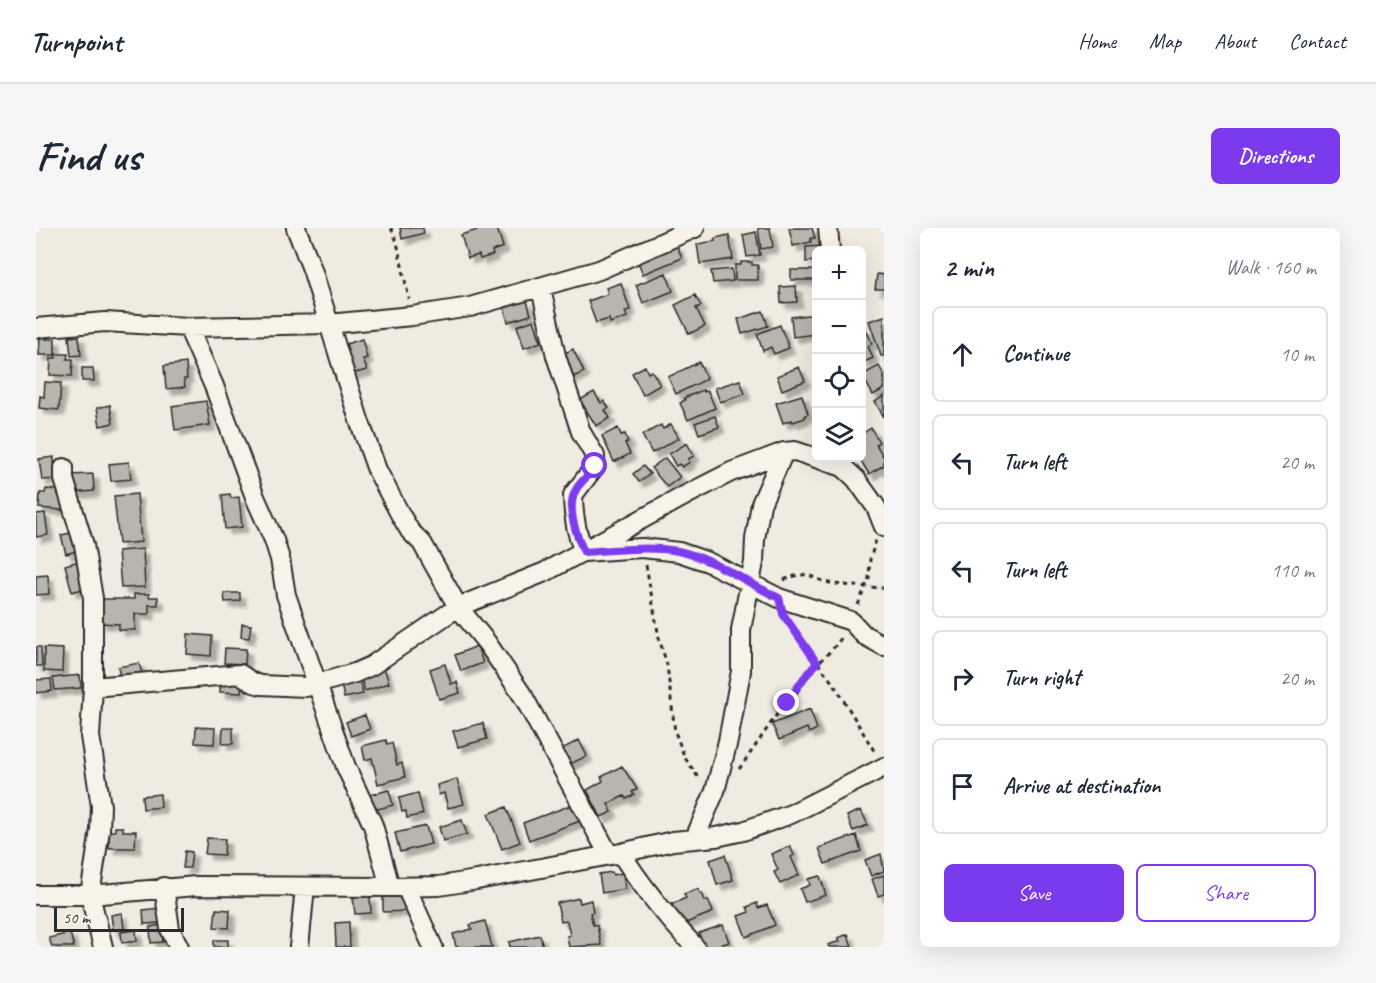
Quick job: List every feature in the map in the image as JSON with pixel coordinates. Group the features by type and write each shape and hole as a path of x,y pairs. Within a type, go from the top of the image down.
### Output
{"street":[{"path":"296,228 312,269 377,470 400,514 410,531 422,543 458,607 493,650 523,696 615,854 694,947"},
{"path":"36,328 105,322 188,327 328,324 412,316 470,307 600,270 658,236 695,228"},
{"path":"828,228 830,246"},
{"path":"541,288 560,367 581,432 595,456 595,466 573,495 573,520 584,552"},
{"path":"188,327 214,386 255,497 274,540 286,595 319,684 346,767 398,887 433,947"},
{"path":"93,687 240,674 254,684 261,685 306,687 319,684 371,666 458,607 504,590 584,552 713,482 783,452 795,451 812,455"},
{"path":"695,838 715,791 734,715 741,671 741,630 761,504 783,452"},
{"path":"842,462 876,507 883,526"},
{"path":"64,468 64,479 84,545 93,598 93,687 90,736 101,806 100,831 90,895 103,947"},
{"path":"584,552 642,548 679,552 708,562 749,584 779,590 851,621 864,635 884,646"},
{"path":"36,895 90,895 196,885 438,886 615,854 673,841 716,837 742,831 791,814 884,768"},
{"path":"164,887 170,929 179,947"},
{"path":"299,947 305,887"}],"path":[{"path":"392,228 412,316"},
{"path":"738,772 767,726 817,663 836,646 851,621 869,578 870,559 883,526"},
{"path":"642,548 659,638 667,665 675,732 685,758 700,782 715,791"},
{"path":"884,588 832,584 812,575 800,573 779,590 783,614 840,695 884,768"}],"building":[{"path":"400,228 423,228 424,233 402,239"},
{"path":"484,228 497,228 503,247 492,251 493,255 480,259 479,255 468,258 461,235"},
{"path":"758,228 770,228 773,247 761,249"},
{"path":"789,228 812,228 815,238 811,238 811,242 793,246"},
{"path":"756,232 760,255 747,257 743,235"},
{"path":"729,235 733,259 700,264 697,244 715,241 715,238"},
{"path":"677,246 682,258 643,274 638,262"},
{"path":"806,247 812,247 812,261 806,262"},
{"path":"741,262 752,262 752,265 758,265 758,280 735,280 735,265 741,265"},
{"path":"732,269 733,281 713,283 711,271"},
{"path":"791,270 812,270 812,280 791,280"},
{"path":"666,273 673,291 643,303 636,285"},
{"path":"877,274 884,275 884,289 875,289"},
{"path":"621,283 630,310 625,311 627,317 610,323 609,319 596,323 588,301 608,294 606,288"},
{"path":"796,286 797,302 781,303 780,287"},
{"path":"695,295 701,306 696,308 705,326 689,334 675,305"},
{"path":"527,301 531,315 508,322 504,308"},
{"path":"763,311 768,326 742,334 738,319"},
{"path":"812,314 812,335 793,337 791,317"},
{"path":"884,316 884,356 881,356 869,321"},
{"path":"534,320 541,342 524,348 517,326"},
{"path":"780,325 789,348 774,354 771,347 763,351 757,334"},
{"path":"866,329 872,344 868,346 873,358 866,361"},
{"path":"40,336 55,339 55,355 39,355"},
{"path":"79,336 81,355 71,356 69,337"},
{"path":"362,339 367,358 363,359 367,370 351,374 343,345"},
{"path":"573,349 584,372 571,378 559,356"},
{"path":"56,354 68,354 67,359 73,359 72,376 50,375 51,358 56,358"},
{"path":"699,362 707,379 676,394 668,377"},
{"path":"186,363 185,387 166,389 164,366"},
{"path":"645,366 648,373 652,371 660,385 643,395 632,373"},
{"path":"879,366 884,375 884,389 873,395 866,382 866,373"},
{"path":"799,367 805,381 782,390 777,376"},
{"path":"82,368 93,368 94,381 82,381"},
{"path":"740,380 745,394 720,402 715,388"},
{"path":"45,382 61,383 59,410 39,408 40,396 44,397"},
{"path":"703,390 708,391 715,408 688,420 680,403 685,400 684,398"},
{"path":"594,392 601,403 604,401 609,408 605,410 610,418 596,426 580,400"},
{"path":"802,395 808,414 805,418 783,423 776,403"},
{"path":"884,396 884,417 875,402"},
{"path":"206,401 210,425 175,430 172,406"},
{"path":"110,405 113,423 100,426 97,408"},
{"path":"715,416 719,427 699,434 695,423"},
{"path":"671,424 679,438 652,453 642,435 661,425 663,429"},
{"path":"618,428 621,435 625,434 628,442 625,443 630,454 614,462 602,436"},
{"path":"871,428 884,458 884,465 869,474 862,462 866,462 866,431"},
{"path":"687,443 694,456 688,459 690,462 682,467 680,464 676,466 669,454"},
{"path":"54,457 59,476 57,479 42,480 39,459"},
{"path":"665,458 680,477 667,487 651,468"},
{"path":"129,462 131,479 111,481 109,464"},
{"path":"643,466 650,474 639,482 633,474"},
{"path":"93,474 94,491 71,493 70,475"},
{"path":"46,489 58,490 58,494 63,494 62,510 39,508 40,493 45,493"},
{"path":"137,494 141,542 119,544 114,496"},
{"path":"230,494 231,498 239,497 242,527 225,529 222,495"},
{"path":"45,513 48,535 36,537 36,514"},
{"path":"76,532 80,550 66,554 61,535"},
{"path":"143,549 145,587 121,588 118,551"},
{"path":"79,561 85,588 72,592 65,565"},
{"path":"48,575 49,594 36,595 36,576"},
{"path":"224,593 240,593 240,601 225,602"},
{"path":"134,594 149,594 149,597 158,597 158,605 149,605 149,614 135,614 135,630 119,630 119,624 100,623 101,599 134,599"},
{"path":"242,624 251,625 249,638 241,637"},
{"path":"188,634 212,636 211,656 187,654"},
{"path":"477,646 483,663 461,671 455,655"},
{"path":"36,647 41,647 42,666 36,666"},
{"path":"44,648 63,649 62,672 44,671"},
{"path":"225,648 246,649 245,664 224,663"},
{"path":"139,663 142,673 120,677 118,667"},
{"path":"445,664 451,684 457,682 460,693 439,699 430,669"},
{"path":"384,667 389,683 365,691 360,676"},
{"path":"80,675 81,688 55,690 53,678"},
{"path":"221,678 242,679 241,693 220,692"},
{"path":"51,679 52,691 36,693 36,680"},
{"path":"359,679 363,694 344,698 341,684"},
{"path":"810,709 817,729 809,733 807,728 779,740 772,724"},
{"path":"365,715 370,729 351,736 346,722"},
{"path":"483,723 487,739 458,747 453,731"},
{"path":"196,727 215,728 214,744 195,743"},
{"path":"223,728 233,728 233,744 222,744"},
{"path":"386,740 387,744 392,743 397,765 402,763 405,777 378,784 372,758 365,760 362,746"},
{"path":"579,740 587,756 568,765 560,750"},
{"path":"622,766 637,789 632,792 634,795 626,799 624,796 608,804 612,812 601,817 587,790 603,781 601,777"},
{"path":"457,779 464,804 448,808 444,793 439,795 437,785"},
{"path":"389,790 393,805 374,810 370,795"},
{"path":"418,793 423,814 407,818 406,811 402,812 399,798"},
{"path":"160,794 161,807 143,809 142,796"},
{"path":"574,804 580,821 529,840 523,823"},
{"path":"506,807 520,842 502,849 488,814"},
{"path":"861,810 868,825 853,831 847,816"},
{"path":"462,820 467,834 443,841 439,827"},
{"path":"426,826 431,844 400,852 395,833"},
{"path":"115,827 123,827 123,831 136,831 135,848 109,848 109,831 115,831"},
{"path":"856,835 861,851 825,864 819,848"},
{"path":"207,838 225,839 224,855 205,854"},
{"path":"790,846 794,855 791,857 799,875 780,884 774,872 778,870 771,854"},
{"path":"185,851 192,852 190,868 183,868"},
{"path":"881,854 884,871 871,876 865,860"},
{"path":"725,855 733,880 717,885 710,860"},
{"path":"612,872 613,875 623,873 625,889 602,893 599,874"},
{"path":"884,875 884,894 878,896 872,879"},
{"path":"820,876 826,895 805,902 800,889 810,885 808,879"},
{"path":"698,889 705,901 708,900 713,912 681,925 672,904 686,898 684,894"},
{"path":"370,896 371,913 355,914 353,898"},
{"path":"406,896 407,911 383,912 383,897"},
{"path":"579,898 580,903 591,900 593,912 590,913 593,925 597,925 601,945 569,947 567,936 570,935 567,921 561,922 557,903"},
{"path":"757,903 758,908 767,905 775,925 746,937 738,916 749,912 747,907"},
{"path":"160,908 161,923 144,924 143,910"},
{"path":"216,909 230,910 229,928 214,927"},
{"path":"122,913 124,929 113,930 111,915"},
{"path":"485,921 492,947 456,947 453,934 472,929 470,925"},
{"path":"349,922 350,947 336,947 335,923"},
{"path":"161,925 163,942 151,943 150,927"},
{"path":"723,925 729,942 714,947 703,947 699,933"},
{"path":"136,930 137,941 122,943 121,932"},
{"path":"70,933 74,947 52,947 49,938"},
{"path":"848,934 852,947 829,947 828,945 840,941 838,938"},
{"path":"540,935 543,947 510,947 509,942"},
{"path":"214,940 228,940 228,947 214,947"}],"route":[{"path":"595,466 573,495 573,520 584,552 642,548 679,552 708,562 779,598 783,614 817,663 787,703"}]}
